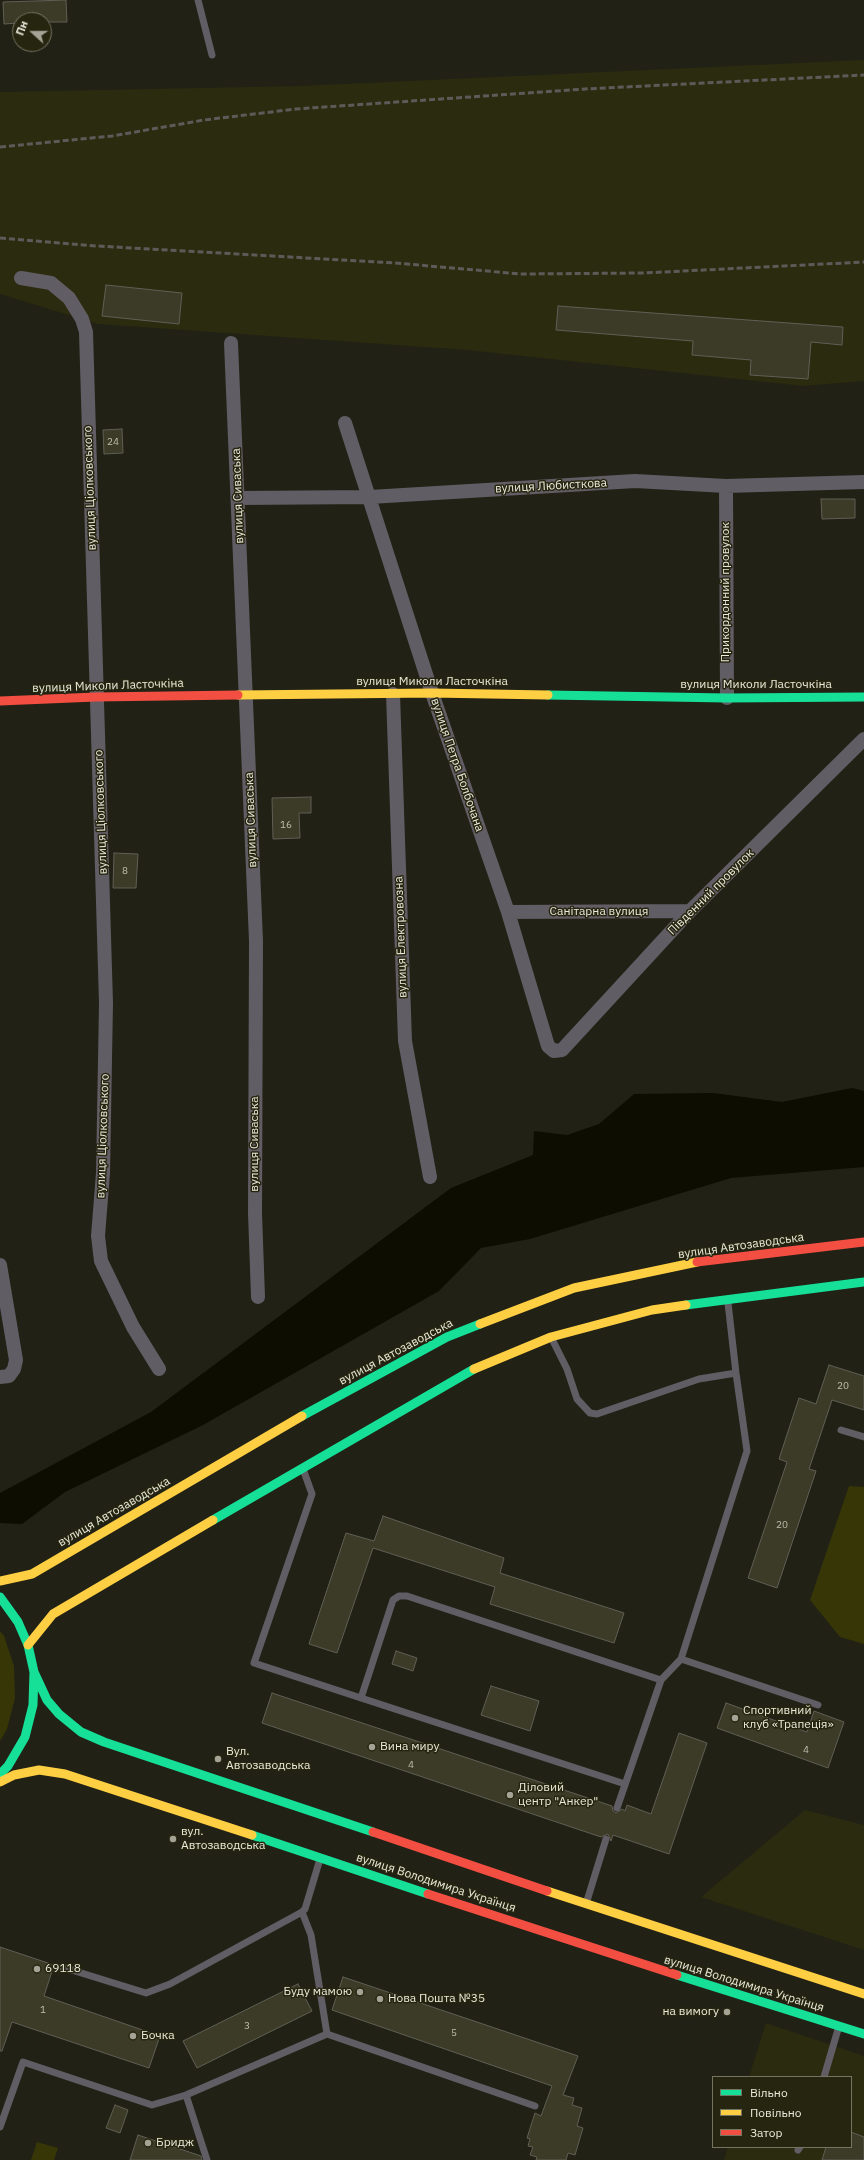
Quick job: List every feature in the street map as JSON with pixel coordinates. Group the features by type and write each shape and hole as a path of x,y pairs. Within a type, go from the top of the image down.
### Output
{"street":[{"name":"вулиця Ціолковського","path":"21,278 52,283 69,298 82,319 86,332 106,1003 103,1173 98,1236 101,1261 133,1327 159,1369"},
{"name":"вулиця Сиваська","path":"231,343 256,941 254,1212 258,1297"},
{"name":"вулиця Петра Болбочана","path":"345,423 432,692 508,912 548,1046 554,1051 562,1050"},
{"name":"вулиця Любисткова","path":"238,498 370,497 635,481 726,486 864,482"},
{"name":"Прикордонний провулок","path":"726,486 727,698"},
{"name":"вулиця Миколи Ласточкіна","path":"0,701 96,697 246,694 392,694 432,692 727,698 864,697"},
{"name":"вулиця Електровозна","path":"392,694 405,1041 430,1177"},
{"name":"Південний провулок","path":"562,1050 690,912 864,739"},
{"name":"Санітарна вулиця","path":"508,912 690,912"},
{"name":"вулиця Автозаводська","path":"0,1581 32,1574 312,1411 447,1337 574,1288 702,1261 864,1242"},
{"path":"0,1265 16,1360 14,1369 9,1376 0,1378"},
{"path":"28,1645 53,1614 302,1466 466,1372 551,1337 652,1310 864,1282"},
{"path":"0,1597 18,1622 28,1645 34,1672 47,1700 59,1714 81,1732 104,1742 586,1904 864,1994"},
{"path":"0,1774 8,1766 25,1737 33,1705 34,1672"},
{"name":"вулиця Володимира Українця","path":"0,1782 14,1775 39,1770 65,1774 685,1978 864,2034"}],"lane":[{"path":"198,0 212,55"},
{"path":"617,1808 661,1680 681,1659 747,1451 728,1301"},
{"path":"551,1337 567,1368 577,1399 590,1413 597,1414 698,1379 736,1373"},
{"path":"841,1430 864,1438"},
{"path":"302,1466 312,1494 254,1663 625,1784"},
{"path":"361,1698 393,1600 399,1596 408,1596 661,1680"},
{"path":"681,1659 818,1705"},
{"path":"586,1904 606,1839"},
{"path":"62,1967 146,1993 170,1984 302,1912 305,1909 320,1857"},
{"path":"302,1912 311,1934 327,2034"},
{"path":"824,2076 839,2026"},
{"path":"0,2127 23,2062 152,2105 186,2095 327,2034 535,2106"},
{"path":"186,2095 207,2160"}],"shaded area":[{"path":"864,60 864,381 803,386 467,350 98,324 0,294 0,92 300,86"},
{"path":"852,1088 864,1091 864,1167 731,1178 530,1239 481,1248 439,1291 203,1425 65,1492 22,1524 0,1523 0,1493 151,1412 451,1188 533,1155 534,1131 567,1135 599,1124 634,1094 713,1093 782,1102"},
{"path":"849,1486 864,1487 864,1644 840,1637 810,1600"},
{"path":"0,1631 4,1636 14,1666 15,1698 7,1729 0,1741"},
{"path":"805,1810 864,1825 864,1950 701,1897"},
{"path":"766,2023 864,2056 864,2160 724,2160 728,2148 852,2148 852,2076 749,2076"},
{"path":"37,2142 58,2148 54,2160 31,2160"}],"building":[{"path":"66,0 67,22 52,22 52,12 12,12 12,24 4,24 3,2"},
{"path":"106,285 182,293 179,324 102,316"},
{"path":"558,306 843,327 842,345 811,342 808,379 750,375 751,360 692,355 693,341 556,330"},
{"path":"122,429 123,453 104,454 103,430"},
{"path":"821,499 855,499 855,518 822,519"},
{"path":"311,797 311,813 299,813 300,838 273,839 272,798"},
{"path":"114,853 138,854 136,888 113,888"},
{"path":"829,1365 864,1376 864,1410 832,1400 809,1469 816,1471 777,1588 748,1578 787,1462 779,1459 799,1398 816,1404"},
{"path":"383,1516 504,1558 500,1573 624,1613 614,1643 490,1604 495,1587 373,1548 337,1653 309,1644 346,1533 374,1541"},
{"path":"396,1651 417,1658 413,1671 392,1664"},
{"path":"491,1686 539,1701 530,1731 481,1715"},
{"path":"272,1693 612,1806 613,1811 616,1813 622,1809 625,1811 627,1805 651,1814 679,1733 707,1743 669,1854 613,1835 611,1841 608,1834 601,1837 262,1723"},
{"path":"726,1703 807,1732 814,1711 844,1722 828,1768 717,1728"},
{"path":"0,1947 54,1965 44,1996 160,2036 149,2068 12,2022 2,2051 0,2051"},
{"path":"343,1977 578,2056 563,2095 574,2098 572,2105 582,2108 577,2126 583,2128 575,2155 568,2153 566,2160 536,2160 537,2157 530,2155 533,2147 528,2146 530,2139 527,2138 535,2113 541,2116 552,2086 332,2010"},
{"path":"298,1984 312,2011 197,2068 183,2041"},
{"path":"115,2105 128,2110 120,2133 106,2128"},
{"path":"852,2132 864,2137 864,2160 822,2160 826,2148 852,2148"},
{"name":"Бридж","path":"138,2135 201,2156 202,2160 130,2160"}],"railway":[{"path":"0,147 112,136 204,120 296,109 585,89 864,75"},
{"path":"0,238 97,246 395,263 521,274 644,273 864,262"}],"traffic: fast":[{"path":"548,695 727,698 864,697"},
{"path":"686,1305 864,1282"},
{"path":"302,1416 447,1337 480,1324"},
{"path":"213,1520 474,1369"},
{"path":"0,1597 18,1622 28,1645 34,1672 33,1705 25,1737 8,1766 0,1774"},
{"path":"34,1672 47,1700 59,1714 81,1732 104,1742 373,1832"},
{"path":"252,1835 428,1894"},
{"path":"677,1975 864,2034"}],"traffic: slow":[{"path":"238,695 432,693 548,695"},
{"path":"480,1324 574,1288 697,1262"},
{"path":"474,1369 551,1337 652,1310 686,1305"},
{"path":"0,1581 32,1574 302,1416"},
{"path":"28,1645 53,1614 213,1520"},
{"path":"0,1782 14,1775 39,1770 65,1774 252,1835"},
{"path":"547,1891 864,1994"}],"traffic: jam":[{"path":"0,701 96,697 238,695"},
{"path":"697,1262 864,1242"},
{"path":"373,1832 547,1891"},
{"path":"428,1894 677,1975"}],"place":[{"name":"Спортивний клуб «Трапеція»","path":"735,1718"},
{"name":"Вина миру","path":"372,1747"},
{"name":"Вул. Автозаводська","path":"218,1759"},
{"name":"Діловий центр \"Анкер\"","path":"510,1795"},
{"name":"вул. Автозаводська","path":"173,1839"},
{"name":"69118","path":"37,1969"},
{"name":"Буду мамою","path":"360,1992"},
{"name":"Нова Пошта №35","path":"380,1999"},
{"name":"на вимогу","path":"727,2012"},
{"name":"Бочка","path":"133,2036"},
{"name":"Бридж","path":"148,2143"}]}
